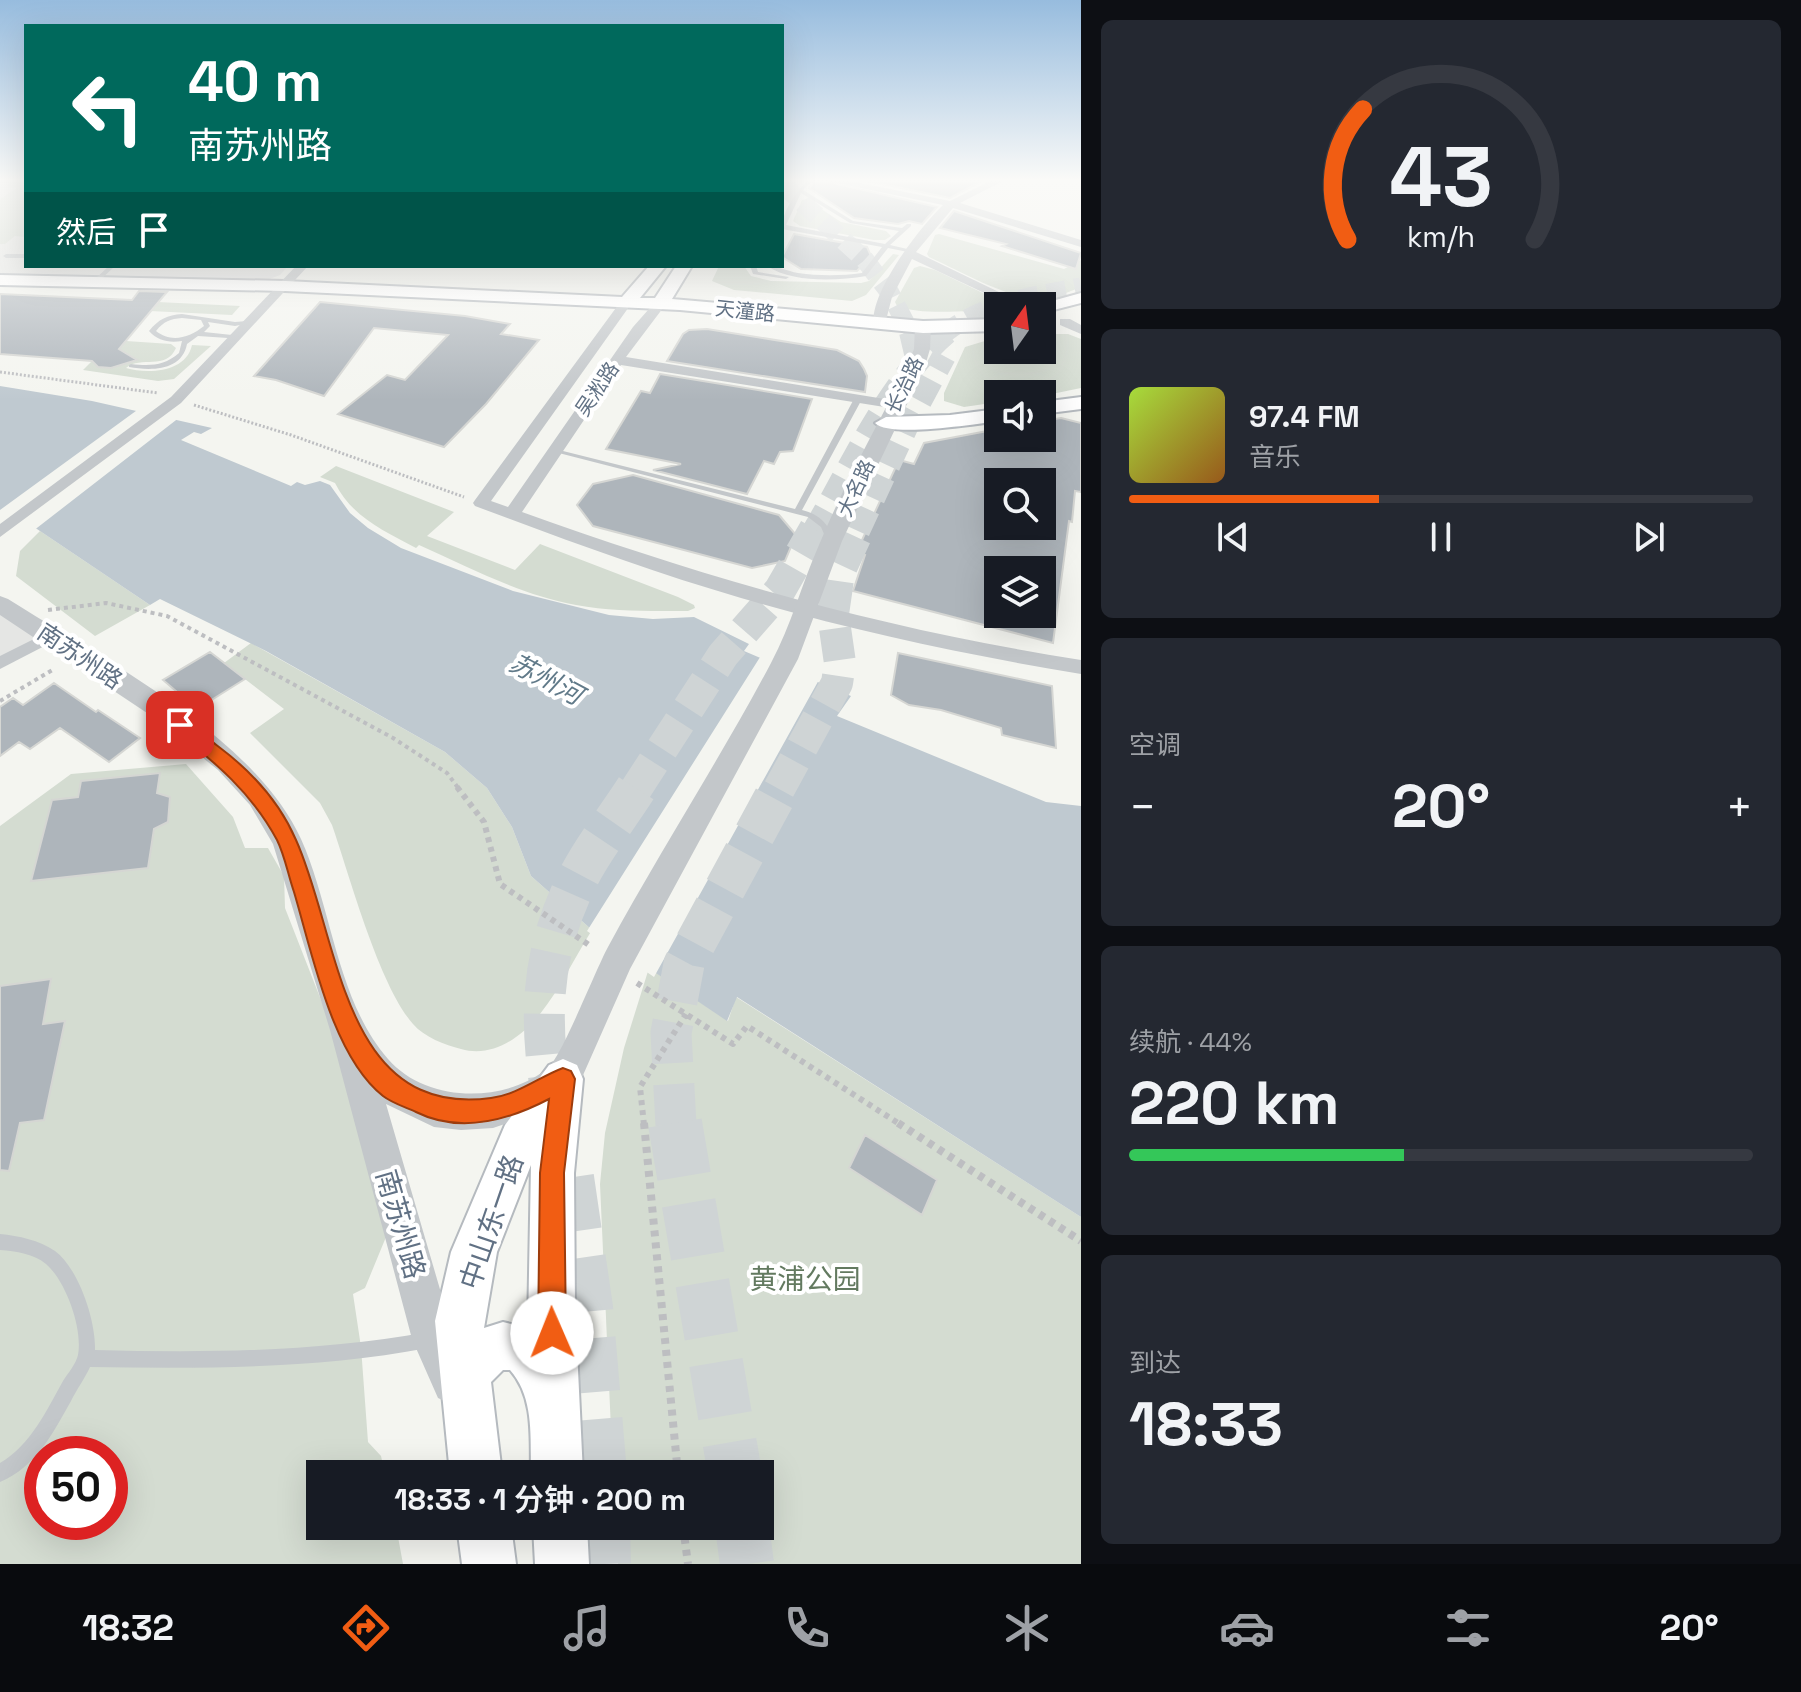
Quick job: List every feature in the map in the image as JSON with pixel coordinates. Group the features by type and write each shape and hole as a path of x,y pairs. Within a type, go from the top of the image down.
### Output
{"main road":[{"name":"吴淞路","path":"628,300 656,268"},
{"name":"吴淞路","path":"664,299 683,268"},
{"name":"天潼路","path":"0,280 285,286 566,300 664,299 922,321"},
{"path":"1056,304 1081,298"},
{"path":"922,321 984,315"},
{"name":"长治路","path":"922,321 984,324"},
{"path":"1056,407 1080,404"},
{"path":"892,414 950,421 984,417"},
{"name":"中山东一路","path":"556,1460 552,1173 563,1079"},
{"name":"中山东一路","path":"474,1460 459,1321 474,1252 520,1140 563,1079"},
{"path":"467,1413 465,1379 476,1361 496,1346 510,1345 526,1351 538,1369 554,1409"},
{"path":"486,1540 489,1564"},
{"path":"561,1540 562,1564"}],"street":[{"path":"879,318 911,254"},
{"path":"916,254 993,292"},
{"path":"2,530 176,400 300,268"},
{"name":"吴淞路","path":"512,514 617,360 664,299"},
{"name":"吴淞路","path":"481,503 628,300"},
{"name":"长治路","path":"892,414 922,349 922,321"},
{"path":"617,360 858,399 892,414"},
{"name":"大名路","path":"615,962 786,659 831,541 892,414"},
{"path":"481,503 743,593 804,610 992,653 1081,667"},
{"name":"南苏州路","path":"0,604 47,623 228,763 260,797 287,841 347,1030 433,1339 467,1413"},
{"path":"0,663 47,623"},
{"name":"中山东一路","path":"563,1079 615,962"},
{"name":"南苏州路","path":"347,1030 375,1071 392,1088 434,1109 461,1112 493,1110 519,1102 563,1079"}],"lane":[{"path":"754,268 755,273 768,277 864,275 880,254"},
{"path":"6,256 24,256"},
{"path":"96,281 110,268"},
{"path":"776,268 826,276"},
{"path":"183,350 176,342 153,334 153,327 181,316 229,325 247,323"},
{"path":"131,366 163,366 179,358 184,343 207,326 204,319"},
{"path":"167,339 220,333 233,340"},
{"path":"798,511 858,399"},
{"path":"555,451 811,515 825,526 831,541"},
{"path":"0,1242 15,1242 41,1252 55,1262 81,1312 87,1337 86,1358 48,1425 23,1457 0,1473"},
{"path":"86,1358 206,1361 384,1349 433,1339"}],"path":[{"path":"0,372 154,392 291,435 481,503"},
{"path":"47,623 106,603 167,616 393,738 447,773 484,822 500,884 733,1044 747,1026 1081,1241"},
{"path":"0,701 54,669"},
{"path":"677,1460 640,1087 686,1013"},
{"path":"685,1540 688,1564"}],"shaded area":[{"path":"0,254 24,254 24,268 286,268 280,275 267,280 0,276"},
{"path":"0,604 52,635 0,663"}],"green space":[{"path":"893,254 899,255 866,295 852,301 734,290 712,281 718,268 745,268 751,276 771,281 869,281"},
{"path":"927,254 1010,254 1064,269 1081,260 1081,287 1056,297 1056,292 1006,292"},
{"path":"920,266 935,270 984,294 984,311 919,311 897,306 895,302 914,268"},
{"path":"158,302 240,306 232,315 150,311"},
{"path":"1056,334 1068,334 1081,339 1081,388 1056,393 1056,380 984,380 984,404 964,407 944,401 944,393 965,347 984,341 984,364 1056,364"},
{"path":"126,341 171,344 176,348 166,359 132,364 126,368 144,371 174,366 188,354 192,345 211,346 174,379 158,381 83,370 92,361 99,367 122,364 130,355 118,351"},
{"path":"336,466 454,512 427,536 515,570 540,544 678,597 695,608 688,611 604,609 576,605 516,588 419,545 416,548 370,522 350,505 335,483 320,477"},
{"path":"40,531 150,605 95,636 16,576 20,551"},
{"path":"251,643 445,752 487,788 512,827 531,876 592,930 547,1004 515,1038 484,1051 455,1047 423,1033 400,1006 377,958 332,825 320,803 250,733 284,709 224,663"},
{"path":"186,764 233,817 245,848 268,848 284,876 285,908 330,1023 386,1237 365,1288 353,1294 361,1347 368,1442 382,1460 306,1460 306,1540 399,1540 403,1564 0,1564 0,826 71,774"},
{"name":"黄浦公园","path":"649,968 728,1021 736,997 1081,1217 1081,1564 618,1564 617,1540 774,1540 774,1460 612,1460 600,1184 605,1133 624,1048"}],"water":[{"name":"苏州河","path":"0,386 92,401 212,428 201,434 194,432 181,440 291,486 297,482 305,485 320,481 330,485 350,513 401,548 513,591 609,615 653,619 694,617 749,644 744,651 851,696 837,716 1046,802 1081,806 1081,1217 737,997 727,1021 592,930 531,876 512,827 487,788 445,752 266,651 160,599 150,605 34,527 0,518"}],"pier":[{"path":"140,408 180,417 33,531 0,522 0,510"},
{"path":"762,654 820,678 654,977 587,931"}],"building":[{"path":"784,254 871,256 857,271 801,269 784,258"},
{"path":"1028,254 1081,254 1076,269"},
{"path":"139,291 167,292 119,349 137,360 111,368 98,367 92,361 0,354 0,294 132,300"},
{"path":"320,302 465,316 510,324 501,334 539,340 486,404 444,447 338,414 387,375 405,380 448,335 374,328 324,396 254,376"},
{"path":"707,329 837,350 859,361 867,376 865,392 667,361 683,334 689,330"},
{"path":"660,374 812,399 793,451 780,452 774,464 764,461 747,494 653,470 681,464 606,449 641,391 650,393"},
{"path":"1056,419 1081,423 1081,492 1075,491 1072,522 1069,521 1056,620 1056,556 984,556 984,625 853,591 865,555 856,553 899,460 914,464 924,443 984,432 984,452 1056,452"},
{"path":"633,475 779,515 796,535 785,561 752,568 593,526 577,505 593,484"},
{"path":"995,628 1055,628 1053,643"},
{"path":"210,652 245,679 197,709 163,680"},
{"path":"898,653 1052,686 1056,748 1002,735 1001,728 941,710 909,705 891,695"},
{"path":"54,683 140,738 109,762 60,728 30,749 19,742 0,756 0,707 13,698 23,705"},
{"path":"160,773 157,793 170,797 168,822 154,829 148,868 31,881 52,800 78,797 81,781"},
{"path":"51,979 43,1024 65,1021 44,1120 20,1123 9,1171 0,1170 0,986"},
{"path":"865,1135 937,1180 922,1215 849,1168"}],"tunnel":[{"path":"858,254 890,293 911,334"},
{"path":"944,334 992,307 1081,287"},
{"path":"911,332 918,362"},
{"path":"918,362 947,332"},
{"path":"858,531 907,425 944,356"},
{"path":"814,531 889,399 918,362"},
{"path":"918,362 919,366"},
{"path":"636,789 723,655 780,590 815,529"},
{"path":"779,789 837,683 840,663 833,614 839,572 859,529"},
{"path":"555,1116 544,1025 548,968 554,939 583,868 637,787"},
{"path":"676,1125 671,1033 684,964 780,787"},
{"path":"675,1123 733,1460"},
{"path":"567,1178 586,1308 599,1460"},
{"path":"603,1540 604,1564"},
{"path":"744,1540 747,1564"}],"route":[{"path":"180,725 228,763 260,797 287,841 307,896 347,1030 375,1071 392,1088 414,1102 434,1109 461,1112 493,1110 519,1102 563,1079 552,1173 552,1333"}]}
